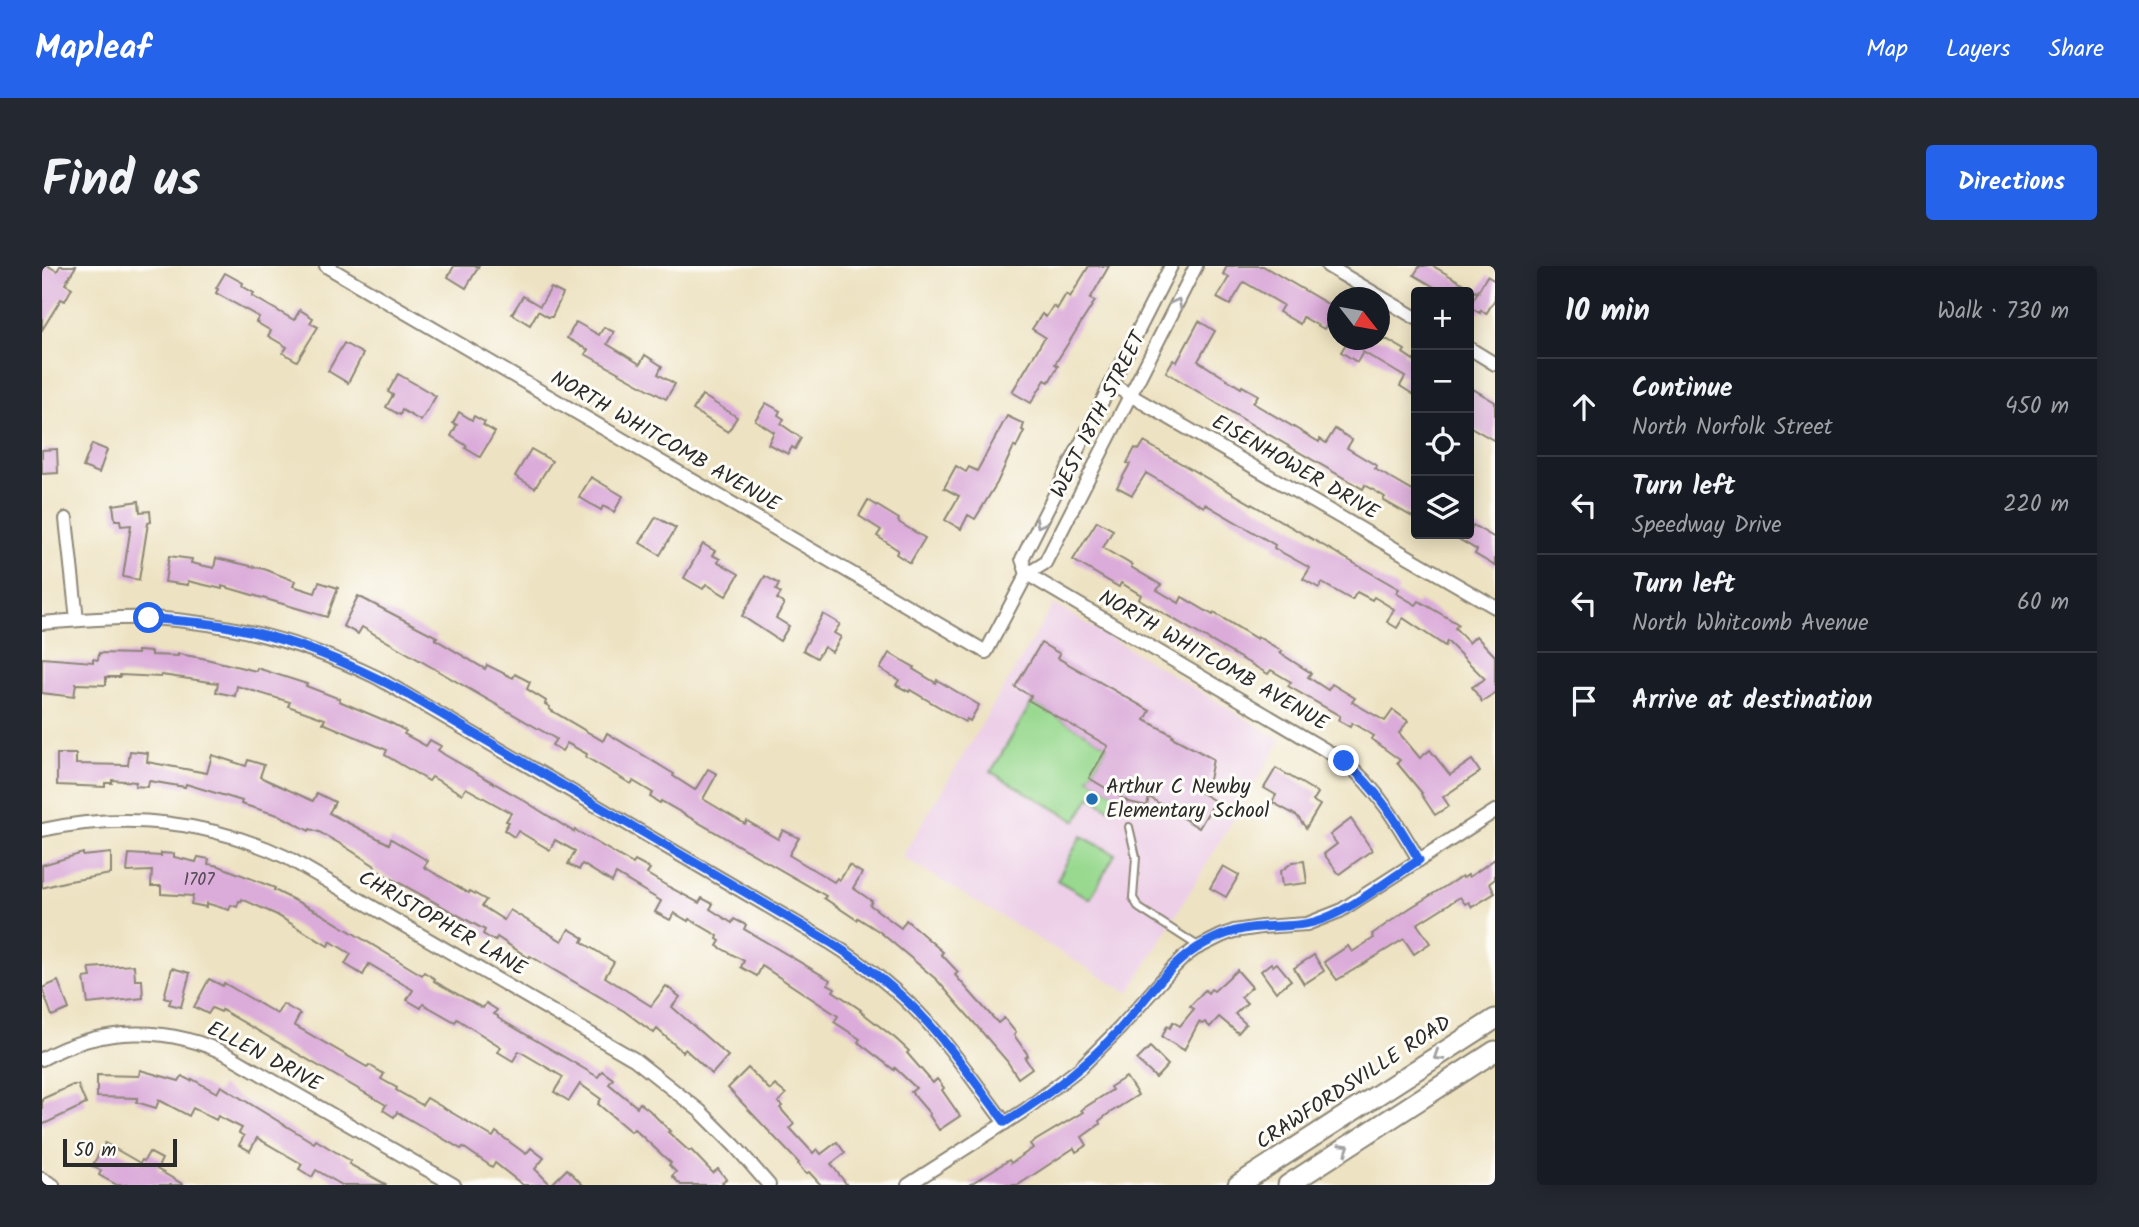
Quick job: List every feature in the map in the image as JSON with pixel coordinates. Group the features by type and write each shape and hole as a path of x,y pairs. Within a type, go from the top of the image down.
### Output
{"main road":[{"name":"CRAWFORDSVILLE ROAD","path":"1238,1185 1495,1019"},
{"path":"1288,1185 1495,1051"}],"street":[{"name":"NORTH WHITCOMB AVENUE","path":"326,266 985,652"},
{"name":"WEST 18TH STREET","path":"1027,574 1022,559 1171,266"},
{"name":"WEST 18TH STREET","path":"985,652 1027,574 1045,564 1196,266"},
{"path":"1328,266 1411,315"},
{"path":"1472,350 1495,364"},
{"name":"EISENHOWER DRIVE","path":"1111,384 1495,607"},
{"path":"66,519 77,620"},
{"name":"NORTH WHITCOMB AVENUE","path":"1027,574 1344,761 1378,795 1419,860"},
{"path":"42,623 121,618 205,623 286,641 325,654 402,691 859,961 886,982 931,1026 1005,1122"},
{"path":"908,1185 1053,1090 1080,1068 1120,1028 1170,971 1199,947 1234,931 1307,923 1325,918 1495,811"},
{"name":"CHRISTOPHER LANE","path":"42,830 106,821 170,823 231,836 288,858 634,1059 701,1111 769,1185"},
{"name":"ELLEN DRIVE","path":"42,1059 74,1044 115,1034 150,1033 192,1041 230,1056 454,1185"},
{"path":"42,1179 53,1185"}],"lane":[{"path":"1129,827 1136,857 1133,898 1139,908 1199,947"}],"shaded area":[{"name":"Arthur C Newby Elementary School","path":"1054,604 1281,740 1129,993 902,857"}],"green space":[{"path":"1032,702 1108,746 1089,778 1118,795 1110,809 1090,797 1076,821 991,772"},
{"path":"1081,836 1115,854 1090,899 1057,880"}],"building":[{"path":"42,266 57,271 60,266 76,266 65,284 72,288 65,301 61,299 42,330"},
{"path":"454,266 479,266 466,288 448,277"},
{"path":"1089,266 1109,266 1090,299 1095,301 1055,364 1058,366 1049,382 1045,380 1031,403 1012,392 1045,337 1032,329 1042,314 1046,317 1053,306 1057,309 1066,294 1070,297"},
{"path":"1227,266 1263,266 1327,304 1327,324 1324,329 1303,317 1300,324 1279,312 1283,305 1244,282 1230,305 1217,298 1229,277 1223,274"},
{"path":"1420,266 1433,266 1469,287 1434,287 1414,275"},
{"path":"225,273 243,283 242,286 254,293 252,296 294,320 300,310 313,318 310,323 318,327 297,361 283,353 287,347 268,336 271,331 256,322 259,317 216,293"},
{"path":"1487,276 1495,281 1495,299 1486,314 1474,310 1474,298"},
{"path":"551,288 563,294 552,317 538,311 530,325 512,314 523,296 540,306"},
{"path":"1199,321 1215,331 1198,361 1241,388 1242,386 1258,395 1253,403 1319,442 1320,439 1326,443 1335,429 1352,440 1347,448 1377,466 1375,469 1411,490 1411,516 1383,500 1385,497 1365,485 1363,489 1166,372 1173,360 1177,362"},
{"path":"576,322 599,335 604,327 614,332 607,344 640,364 645,355 662,366 658,374 675,384 666,399 585,354 588,350 567,338"},
{"path":"1390,341 1405,350 1403,353 1411,358 1411,393 1400,386 1405,377 1363,352 1357,362 1341,352 1390,350"},
{"path":"344,343 363,354 348,383 328,371"},
{"path":"398,374 436,396 421,421 402,410 400,415 386,407 393,395 388,392"},
{"path":"1474,390 1495,402 1495,441 1474,429"},
{"path":"702,395 737,417 728,432 693,410"},
{"path":"766,403 780,411 778,415 784,419 781,424 801,438 795,449 792,447 788,454 768,444 774,432 755,420"},
{"path":"459,412 472,420 474,416 485,422 483,425 495,432 480,457 451,436 457,425 453,423"},
{"path":"1007,416 1024,424 1024,431 975,519 968,515 961,529 945,520 959,496 944,488 956,466 966,472 969,467 977,471"},
{"path":"1144,442 1399,589 1396,593 1416,605 1419,601 1458,624 1455,628 1469,643 1476,636 1495,656 1495,694 1482,702 1472,687 1485,679 1447,641 1445,646 1403,618 1397,628 1387,622 1394,609 1374,597 1372,600 1357,592 1352,600 1322,583 1319,588 1303,579 1310,568 1205,504 1204,507 1146,473 1132,495 1117,487 1130,464 1127,463 1135,448 1139,450"},
{"path":"92,444 107,450 99,473 83,467"},
{"path":"57,449 58,473 42,474 42,450"},
{"path":"531,449 552,461 535,488 515,476"},
{"path":"591,477 623,496 614,512 603,506 601,510 579,497"},
{"path":"868,500 925,538 910,563 896,554 898,550 877,536 881,530 859,516"},
{"path":"139,501 140,512 150,511 151,522 148,523 139,580 123,577 131,525 121,526 120,520 115,520 113,505"},
{"path":"656,517 676,528 660,555 640,543"},
{"path":"1097,521 1113,530 1103,548 1161,585 1157,590 1179,603 1182,597 1257,639 1258,637 1311,673 1308,677 1328,690 1332,684 1355,698 1352,702 1385,721 1393,710 1408,721 1399,733 1420,758 1430,750 1450,775 1472,760 1480,772 1443,797 1449,806 1435,815 1422,793 1397,763 1400,760 1371,739 1374,736 1352,723 1350,727 1338,720 1340,716 1288,686 1291,682 1271,670 1268,674 1139,599 1141,595 1121,583 1119,587 1073,560"},
{"path":"1474,526 1495,538 1495,566 1475,554 1477,550 1458,539 1474,539"},
{"path":"703,544 715,551 712,555 720,559 718,562 739,574 726,596 706,584 703,589 684,578"},
{"path":"169,556 192,559 191,563 214,568 216,558 264,569 295,581 293,586 315,593 319,582 338,588 327,617 222,586 222,589 188,581 188,585 165,582"},
{"path":"765,576 779,584 776,590 781,593 777,599 784,604 776,618 789,626 780,641 742,616"},
{"path":"358,596 437,637 435,639 485,669 487,665 513,678 515,674 530,682 527,689 546,701 549,709 603,741 607,733 695,790 708,769 717,774 703,799 745,824 747,821 778,839 783,830 799,838 789,855 834,882 837,878 840,880 849,865 862,873 853,888 872,901 870,905 901,928 906,920 943,952 941,954 958,972 955,975 977,1000 998,1023 1004,1018 1016,1033 1014,1035 1028,1055 1025,1058 1032,1068 1018,1078 1007,1061 937,980 880,932 824,898 826,896 661,801 660,803 650,797 653,793 633,781 631,784 567,743 562,751 552,745 556,739 362,627 358,634 343,626"},
{"path":"823,614 840,624 834,633 841,637 832,652 824,647 817,658 803,650"},
{"path":"1041,643 1060,654 1058,658 1150,711 1145,720 1213,759 1209,780 1191,787 1215,801 1199,828 1149,797 1147,806 1129,802 1089,778 1108,746 1028,700 1031,696 1015,687"},
{"path":"137,651 151,652 151,655 178,654 202,658 256,671 257,668 307,684 306,686 340,699 339,701 406,731 404,734 426,746 430,740 441,746 438,750 445,755 574,832 575,830 633,864 635,861 650,869 647,874 669,887 699,903 702,898 713,904 710,909 732,923 734,919 746,925 744,929 830,980 828,984 835,988 833,991 896,1039 909,1051 907,1053 933,1083 937,1079 960,1116 939,1130 930,1114 911,1092 916,1088 895,1068 894,1070 858,1042 860,1039 834,1022 838,1016 762,966 757,976 741,967 744,961 717,946 720,941 718,936 674,913 670,920 655,912 661,901 616,874 612,882 582,864 579,870 568,864 575,851 555,840 550,850 518,831 514,837 504,830 511,813 466,788 462,794 432,777 429,781 385,755 387,750 323,723 325,719 288,706 290,702 237,686 235,696 216,692 218,683 161,675 120,675 106,677 106,685 76,684 74,697 42,693 42,658 93,662 93,659 98,660 99,653 137,654"},
{"path":"889,653 936,683 937,680 979,705 970,721 967,719 965,722 910,690 909,692 896,685 899,680 880,669"},
{"path":"130,751 148,753 147,762 207,773 212,755 246,766 248,760 264,765 260,777 313,801 317,793 335,802 329,813 389,844 391,839 428,861 424,867 486,900 482,906 504,920 510,910 562,941 569,929 584,938 582,942 614,962 605,977 651,1006 666,986 680,997 672,1007 728,1056 712,1074 685,1049 683,1052 657,1029 654,1033 624,1011 497,937 495,941 483,934 485,930 374,869 375,866 344,846 281,816 186,784 185,787 149,781 148,787 135,786 136,782 112,780 112,783 105,783 105,787 57,785 57,754 76,754 76,764 128,765"},
{"path":"1276,768 1318,793 1313,801 1320,805 1306,828 1297,816 1272,802 1276,795 1264,788"},
{"path":"1351,819 1372,850 1339,874 1324,854 1337,844 1330,835"},
{"path":"83,853 83,856 111,853 111,874 42,888 42,865"},
{"path":"161,853 174,854 174,857 196,862 198,857 209,859 208,864 275,888 274,890 318,912 422,975 424,972 435,979 434,981 477,1005 483,1008 486,1003 497,1010 494,1014 498,1018 598,1077 602,1071 613,1079 609,1084 637,1107 640,1103 649,1110 670,1131 668,1132 691,1150 713,1173 718,1169 726,1179 722,1182 725,1185 681,1185 672,1176 676,1172 669,1165 671,1163 634,1129 631,1132 598,1104 601,1099 580,1084 569,1101 554,1092 563,1077 519,1051 513,1061 498,1052 501,1047 457,1019 455,1022 423,1004 421,1008 407,1000 413,990 369,964 363,975 345,964 351,954 330,941 328,946 275,914 242,899 237,907 231,905 229,910 206,903 206,907 191,904 193,896 161,894 161,886 151,886 152,871 127,872 129,854 161,856"},
{"path":"1495,859 1495,879 1490,883 1495,893 1472,907 1469,902 1465,904 1460,897 1417,924 1430,943 1414,954 1404,939 1337,980 1324,962 1348,946 1352,952 1374,938 1372,934 1410,908 1462,876 1469,877"},
{"path":"1304,861 1307,883 1282,886 1280,872 1293,862"},
{"path":"1223,866 1239,875 1226,897 1210,888"},
{"path":"1314,955 1324,971 1304,984 1294,968"},
{"path":"1271,963 1273,966 1277,963 1291,980 1276,992 1261,971"},
{"path":"134,965 135,980 142,980 143,998 88,1004 84,978 91,977 89,968"},
{"path":"172,968 190,973 181,1007 169,1004 171,999 164,997"},
{"path":"1237,970 1252,987 1241,997 1247,1003 1235,1014 1246,1024 1238,1033 1219,1017 1210,1027 1205,1022 1199,1022 1184,1050 1162,1037 1167,1026 1170,1028 1173,1022 1180,1026 1194,1009 1190,1006 1205,990 1208,993 1211,989 1214,991"},
{"path":"209,979 223,986 224,983 277,1014 283,1004 300,1014 294,1025 384,1074 381,1079 422,1105 427,1098 493,1137 496,1132 526,1154 531,1148 544,1158 535,1169 551,1185 523,1185 495,1163 492,1167 463,1147 461,1149 397,1112 394,1117 383,1110 386,1105 222,1010 221,1012 212,1008 208,1014 194,1007"},
{"path":"58,981 69,1009 52,1016 42,988"},
{"path":"1150,1047 1168,1065 1156,1078 1137,1060"},
{"path":"748,1068 770,1090 775,1085 786,1094 778,1102 782,1106 780,1108 794,1124 790,1128 813,1153 817,1149 821,1154 837,1142 845,1153 831,1164 847,1185 821,1185 809,1172 806,1174 799,1163 728,1088"},
{"path":"140,1070 179,1081 182,1076 217,1093 221,1086 314,1143 316,1140 351,1161 349,1164 387,1185 342,1185 316,1170 312,1177 299,1169 302,1164 257,1138 250,1151 239,1145 244,1136 239,1133 242,1128 218,1116 216,1120 193,1108 189,1116 159,1100 156,1108 136,1102 138,1098 97,1097 97,1075 139,1076"},
{"path":"1126,1077 1138,1095 1108,1114 1099,1121 1100,1124 1082,1137 1087,1145 1076,1152 1074,1148 1018,1185 969,1185 1033,1148 1030,1144 1083,1112 1081,1110 1112,1090 1110,1087"},
{"path":"78,1085 86,1104 42,1125 42,1099"},
{"path":"105,1143 140,1163 149,1152 162,1159 157,1169 184,1185 117,1185 99,1175 101,1171 92,1166"},
{"path":"567,1169 583,1185 551,1185"}],"place":[{"name":"Arthur C Newby Elementary School","path":"1092,799"}],"route":[{"path":"149,618 205,623 253,632 307,648 365,672 402,691 830,942 886,982 931,1026 1005,1122 1080,1068 1106,1044 1170,971 1195,949 1234,931 1315,922 1340,911 1419,860 1378,795 1344,761"}]}
